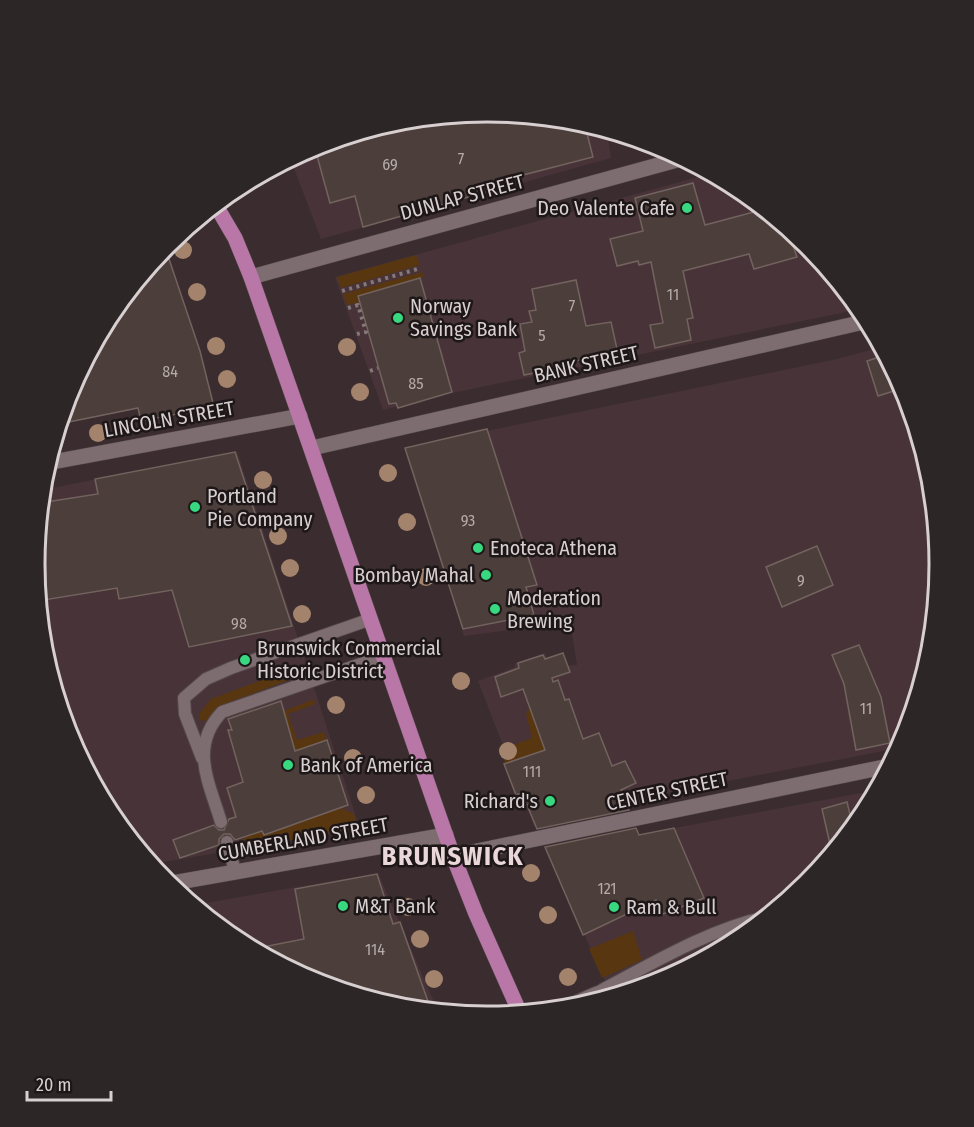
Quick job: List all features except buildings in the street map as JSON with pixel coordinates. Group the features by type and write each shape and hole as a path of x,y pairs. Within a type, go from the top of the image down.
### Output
{"main road":[{"path":"219,212 251,277 453,856 516,1005"}],"street":[{"name":"DUNLAP STREET","path":"251,277 671,162"},
{"name":"BANK STREET","path":"312,448 858,323"},
{"name":"LINCOLN STREET","path":"57,462 300,416"},
{"name":"CENTER STREET","path":"453,856 878,768"},
{"name":"CUMBERLAND STREET","path":"180,882 446,835"}],"lane":[{"path":"221,822 202,759 185,714 184,698 206,679 231,668 371,619"},
{"path":"202,759 207,734 213,722 222,712 384,656"},
{"path":"227,842 235,871"},
{"path":"605,989 684,946 746,922"}],"path":[{"path":"342,291 420,268"},
{"path":"348,308 358,304 366,332 357,334"},
{"path":"370,371 378,368"}],"shaded area":[{"path":"458,122 516,122 545,125 608,139 611,158 321,239 293,166 345,145 401,130"},
{"path":"700,176 733,196 778,231 819,272 850,311 452,393 383,410 335,277"},
{"path":"416,255 420,265 341,288 337,277"},
{"path":"422,272 424,277 358,296 360,302 347,305 343,294"},
{"path":"873,349 906,421 921,477 925,506 929,564 921,650 906,706 887,750 671,792 631,806 534,826 478,681 515,667 515,663 545,653 550,667 577,665 570,622 464,636 404,448 837,359"},
{"path":"237,451 360,829 162,862 136,833 104,784 68,706 53,650 46,592 46,535 51,488"},
{"path":"302,665 305,674 224,704 216,709 206,721 199,720 200,713 211,699"},
{"path":"314,699 315,704 288,714 297,740 324,732 327,740 295,751 282,712"},
{"path":"530,707 547,749 504,764 507,747 532,738 526,714"},
{"path":"866,792 838,833 819,855 800,876 756,914 733,931 682,960 656,972 608,988 547,852"},
{"path":"341,808 354,814 358,827 247,849 243,837 262,831 264,835"},
{"path":"378,873 434,1003 373,990 318,972 241,931 205,903"},
{"path":"633,931 642,960 602,978 589,949"}],"place":[{"name":"Deo Valente Cafe","path":"687,208"},
{"name":"Norway Savings Bank","path":"398,318"},
{"name":"Portland Pie Company","path":"195,507"},
{"name":"Enoteca Athena","path":"478,548"},
{"name":"Bombay Mahal","path":"486,575"},
{"name":"Moderation Brewing","path":"495,609"},
{"name":"Brunswick Commercial Historic District","path":"245,660"},
{"name":"Bank of America","path":"288,765"},
{"name":"Richard's","path":"550,801"},
{"name":"M&T Bank","path":"343,906"},
{"name":"Ram & Bull","path":"614,907"}],"district":[{"name":"BRUNSWICK","path":"453,856"}]}
